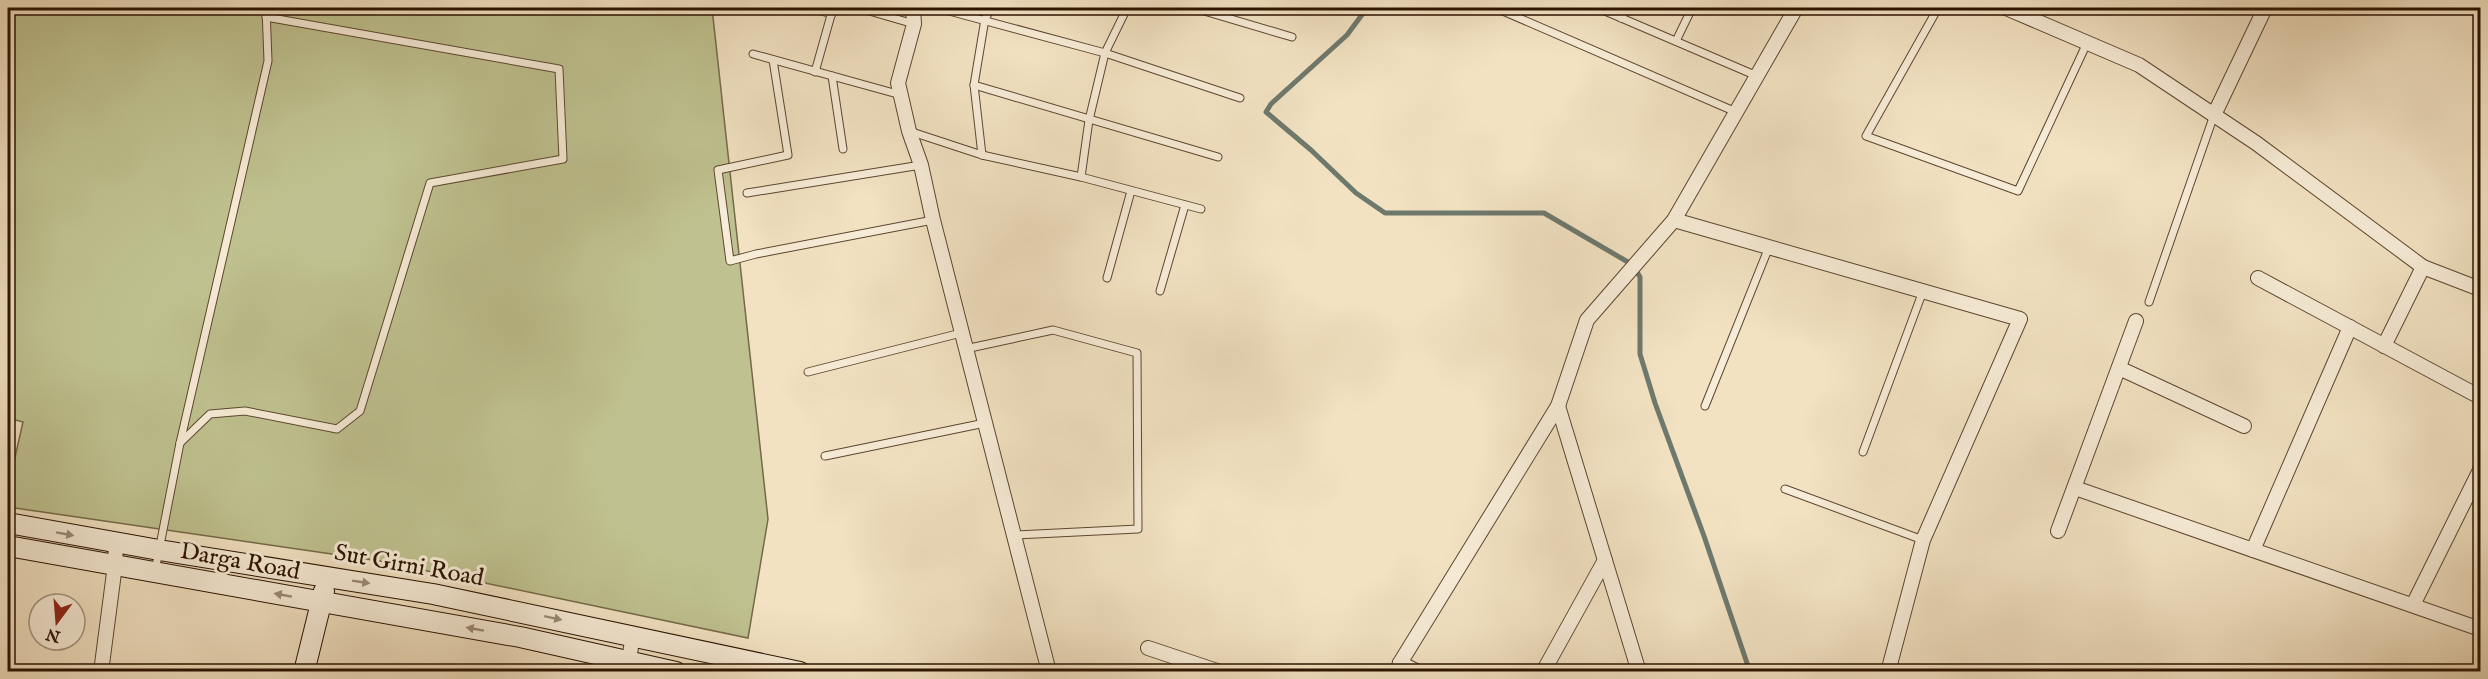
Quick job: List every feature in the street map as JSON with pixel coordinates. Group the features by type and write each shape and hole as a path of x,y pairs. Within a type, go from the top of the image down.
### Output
{"main road":[{"name":"Sut Girni Road","path":"8,523 116,543 433,594 800,672"},
{"name":"Darga Road","path":"8,546 520,637 628,666 676,672"},
{"path":"304,672 327,577"}],"street":[{"path":"913,8 914,24 898,83 909,131 921,165 961,333 1049,672"},
{"path":"1418,672 1399,667 1558,406 1587,320 1674,220 1796,8"},
{"path":"2006,8 2139,66 2256,143 2423,267 2481,289"},
{"path":"2214,115 2265,8"},
{"path":"1674,220 2020,319 1923,540 1888,672"},
{"path":"2384,345 2423,267"},
{"path":"2258,278 2481,397"},
{"path":"2058,531 2136,321"},
{"path":"2253,550 2350,327"},
{"path":"2119,368 2244,426"},
{"path":"1558,406 1639,672"},
{"path":"2413,605 2481,470"},
{"path":"2075,488 2481,629"},
{"path":"101,672 116,543"},
{"path":"1543,672 1605,560"},
{"path":"628,666 633,635"},
{"path":"1149,648 1220,672"}],"lane":[{"path":"154,573 180,443 268,61 266,8"},
{"path":"810,8 833,11 815,72"},
{"path":"859,8 914,24"},
{"path":"938,8 1105,53 1240,98"},
{"path":"982,155 974,85 985,19 991,8"},
{"path":"1081,177 1089,120 1105,53 1128,8"},
{"path":"1194,8 1292,37"},
{"path":"1496,8 1736,112"},
{"path":"1598,8 1757,76"},
{"path":"1621,18 1626,8"},
{"path":"1676,41 1692,8"},
{"path":"1938,8 1866,136 2018,191 2087,43"},
{"path":"180,443 210,414 245,411 337,429 360,411 430,183 563,159 559,69 266,17"},
{"path":"753,54 901,95"},
{"path":"773,60 788,155 718,170 730,261 933,220"},
{"path":"832,76 843,149"},
{"path":"974,85 1218,157"},
{"path":"2149,302 2214,115"},
{"path":"909,131 982,155 1081,177 1201,210"},
{"path":"747,193 921,165"},
{"path":"1107,278 1131,191"},
{"path":"1160,291 1185,205"},
{"path":"1704,406 1769,247"},
{"path":"1863,452 1923,291"},
{"path":"966,349 1053,330 1137,352 1138,529 1014,535"},
{"path":"808,372 961,333"},
{"path":"825,456 985,423"},
{"path":"1785,489 1923,540"}],"green space":[{"path":"8,8 712,8 768,519 748,638 380,561 8,507 8,488 23,422 8,418"}],"waterway":[{"path":"1367,8 1347,35 1271,104 1266,112 1311,150 1356,193 1385,213 1544,213 1633,265 1640,277 1640,354 1655,403 1704,536 1750,672"}]}
